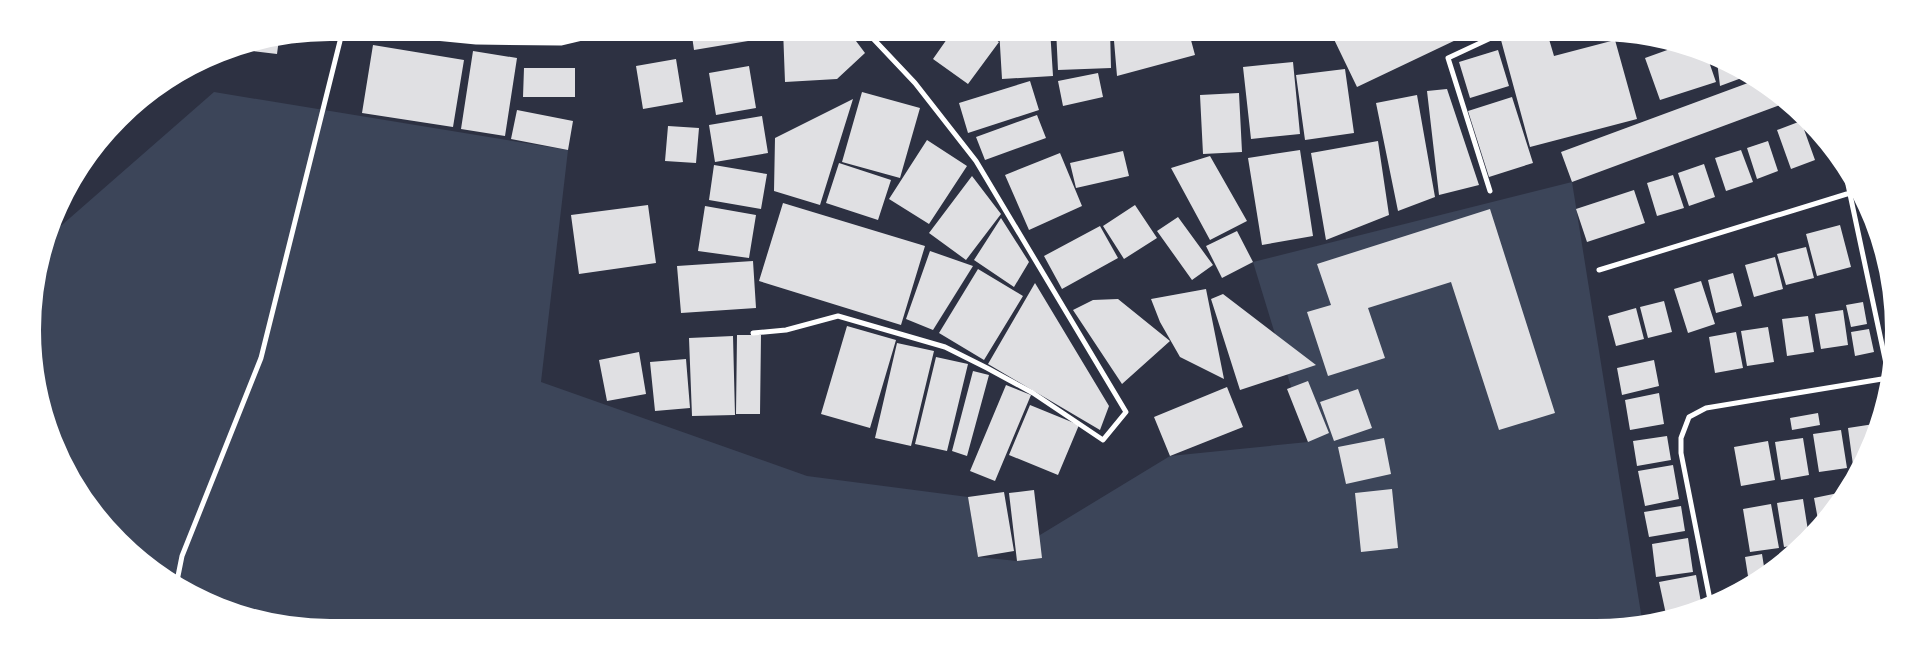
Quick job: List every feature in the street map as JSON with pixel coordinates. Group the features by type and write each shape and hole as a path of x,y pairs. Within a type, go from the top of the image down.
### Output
{"street":[{"path":"177,579 182,556 261,358 341,38"},
{"path":"435,38 476,42 561,43 582,38"},
{"path":"753,333 786,330 838,316 945,347 1033,393 1103,440 1126,412 976,161 915,83 872,38"},
{"path":"1490,191 1448,58 1491,38"},
{"path":"1848,184 1886,362"},
{"path":"1599,270 1850,193"},
{"path":"1710,599 1681,453 1681,438 1689,417 1706,408 1883,379"}],"shaded area":[{"path":"214,92 568,150 541,382 807,476 968,497 978,557 1017,561 1040,535 1170,456 1308,442 1253,262 1572,182 1642,619 1614,622 311,622 254,613 218,600 184,583 167,573 137,550 98,508 87,493 68,459 47,406 38,349 40,292 47,254 55,231"}],"building":[{"path":"692,38 754,38 754,40 694,50"},
{"path":"783,38 854,38 865,53 837,79 785,82"},
{"path":"948,38 993,38 999,42 968,84 933,59"},
{"path":"1000,38 1051,38 1053,76 1002,79"},
{"path":"1056,38 1110,38 1111,68 1058,70"},
{"path":"1114,38 1190,38 1195,55 1117,76"},
{"path":"1333,38 1460,38 1357,87"},
{"path":"1500,38 1549,38 1554,56 1615,40 1637,119 1530,147"},
{"path":"279,42 277,54 253,51 254,47"},
{"path":"373,45 464,60 453,127 362,113"},
{"path":"1673,48 1689,53 1709,61 1716,82 1660,100 1645,58"},
{"path":"1498,50 1509,86 1470,98 1459,62"},
{"path":"473,51 517,58 505,136 461,129"},
{"path":"676,59 683,102 643,109 636,66"},
{"path":"1293,62 1300,134 1251,139 1243,67"},
{"path":"1717,65 1742,78 1720,86"},
{"path":"749,66 756,108 716,115 709,73"},
{"path":"524,68 575,68 575,97 523,97"},
{"path":"1345,69 1354,133 1305,140 1296,75"},
{"path":"1098,73 1103,97 1063,106 1058,81"},
{"path":"1030,81 1039,110 968,133 959,103"},
{"path":"1750,82 1781,105 1572,182 1561,152"},
{"path":"1447,89 1479,185 1439,195 1427,91"},
{"path":"862,92 920,108 900,178 842,162"},
{"path":"1239,93 1242,152 1203,154 1200,95"},
{"path":"1417,95 1435,197 1398,211 1376,103"},
{"path":"1512,97 1533,163 1489,177 1468,111"},
{"path":"853,99 820,205 774,191 775,138"},
{"path":"517,110 573,121 568,150 511,139"},
{"path":"1037,115 1046,138 985,160 976,137"},
{"path":"762,116 768,153 715,162 709,125"},
{"path":"1800,121 1815,160 1791,169 1777,130"},
{"path":"668,126 699,128 696,163 665,161"},
{"path":"927,140 967,166 929,224 889,199"},
{"path":"1378,141 1389,215 1326,240 1311,153"},
{"path":"1768,141 1778,171 1757,179 1747,148"},
{"path":"1300,150 1313,236 1262,245 1248,158"},
{"path":"1741,150 1753,182 1726,191 1715,158"},
{"path":"1123,151 1129,176 1076,188 1070,163"},
{"path":"1060,153 1082,206 1029,230 1005,175"},
{"path":"1210,156 1247,221 1210,240 1171,168"},
{"path":"839,163 891,180 878,220 826,203"},
{"path":"1704,164 1715,197 1689,206 1678,173"},
{"path":"714,165 767,174 761,209 709,200"},
{"path":"1673,175 1684,208 1657,216 1647,183"},
{"path":"972,176 1001,214 966,260 929,233"},
{"path":"1634,190 1645,223 1587,242 1576,209"},
{"path":"783,203 925,246 901,325 759,281"},
{"path":"648,205 656,263 579,274 571,215"},
{"path":"1135,205 1157,238 1124,259 1103,226"},
{"path":"705,206 756,215 749,258 698,251"},
{"path":"1490,209 1555,413 1499,430 1451,282 1368,308 1385,358 1328,376 1307,312 1331,305 1317,264"},
{"path":"1178,217 1213,265 1192,280 1157,231"},
{"path":"1001,218 1029,262 1014,287 974,260"},
{"path":"1840,225 1851,267 1817,276 1806,234"},
{"path":"1100,226 1118,258 1062,289 1044,256"},
{"path":"1237,231 1253,262 1222,278 1206,246"},
{"path":"1806,247 1814,278 1786,285 1777,254"},
{"path":"930,251 973,266 933,330 906,319"},
{"path":"1775,257 1783,289 1754,297 1745,265"},
{"path":"753,261 756,308 681,313 677,266"},
{"path":"978,269 1023,296 984,360 939,333"},
{"path":"1733,273 1742,306 1716,313 1708,280"},
{"path":"1701,281 1715,324 1688,333 1674,289"},
{"path":"1035,283 1109,406 1100,430 988,364"},
{"path":"1206,289 1224,379 1180,357 1160,322 1151,299"},
{"path":"1223,294 1316,365 1240,390 1211,299"},
{"path":"1118,299 1170,341 1122,384 1073,310 1093,300"},
{"path":"1664,301 1672,332 1648,338 1640,307"},
{"path":"1863,302 1867,324 1851,327 1846,305"},
{"path":"1636,308 1644,339 1616,346 1608,316"},
{"path":"1843,310 1848,345 1821,349 1815,314"},
{"path":"1808,316 1814,352 1787,356 1782,319"},
{"path":"847,326 896,340 870,428 821,414"},
{"path":"1768,327 1774,362 1747,366 1741,331"},
{"path":"1869,329 1874,352 1855,356 1851,332"},
{"path":"1736,332 1743,368 1715,373 1709,337"},
{"path":"737,335 761,335 760,414 736,414"},
{"path":"733,336 735,415 692,416 689,338"},
{"path":"897,343 934,351 911,446 875,438"},
{"path":"639,352 646,394 607,401 599,360"},
{"path":"936,357 968,364 947,451 915,444"},
{"path":"686,359 690,408 655,411 650,362"},
{"path":"1654,360 1659,386 1622,395 1617,368"},
{"path":"973,371 989,375 967,456 952,451"},
{"path":"1308,381 1329,433 1308,442 1287,389"},
{"path":"1006,385 1031,395 995,481 970,471"},
{"path":"1227,387 1243,427 1170,456 1154,417"},
{"path":"1358,389 1372,428 1334,441 1320,402"},
{"path":"1659,393 1664,424 1630,430 1625,400"},
{"path":"1030,405 1079,425 1058,475 1009,455"},
{"path":"1818,413 1820,425 1792,430 1790,418"},
{"path":"1872,424 1854,465 1853,465 1848,428"},
{"path":"1841,430 1847,468 1819,472 1813,434"},
{"path":"1667,436 1671,460 1637,466 1633,441"},
{"path":"1384,438 1391,474 1346,484 1338,447"},
{"path":"1803,438 1809,475 1781,480 1775,442"},
{"path":"1768,441 1775,480 1741,486 1734,447"},
{"path":"1673,465 1679,499 1645,506 1638,471"},
{"path":"1392,489 1398,548 1361,552 1355,493"},
{"path":"1034,490 1042,558 1017,561 1009,493"},
{"path":"1004,492 1014,551 978,557 968,497"},
{"path":"1838,493 1818,519 1814,498"},
{"path":"1803,499 1808,531 1793,546 1784,547 1777,503"},
{"path":"1771,504 1779,548 1750,552 1743,509"},
{"path":"1681,506 1685,531 1649,537 1644,512"},
{"path":"1688,538 1693,572 1656,577 1652,544"},
{"path":"1762,554 1764,568 1755,575 1748,576 1745,557"},
{"path":"1696,575 1701,602 1666,614 1659,582"}]}
